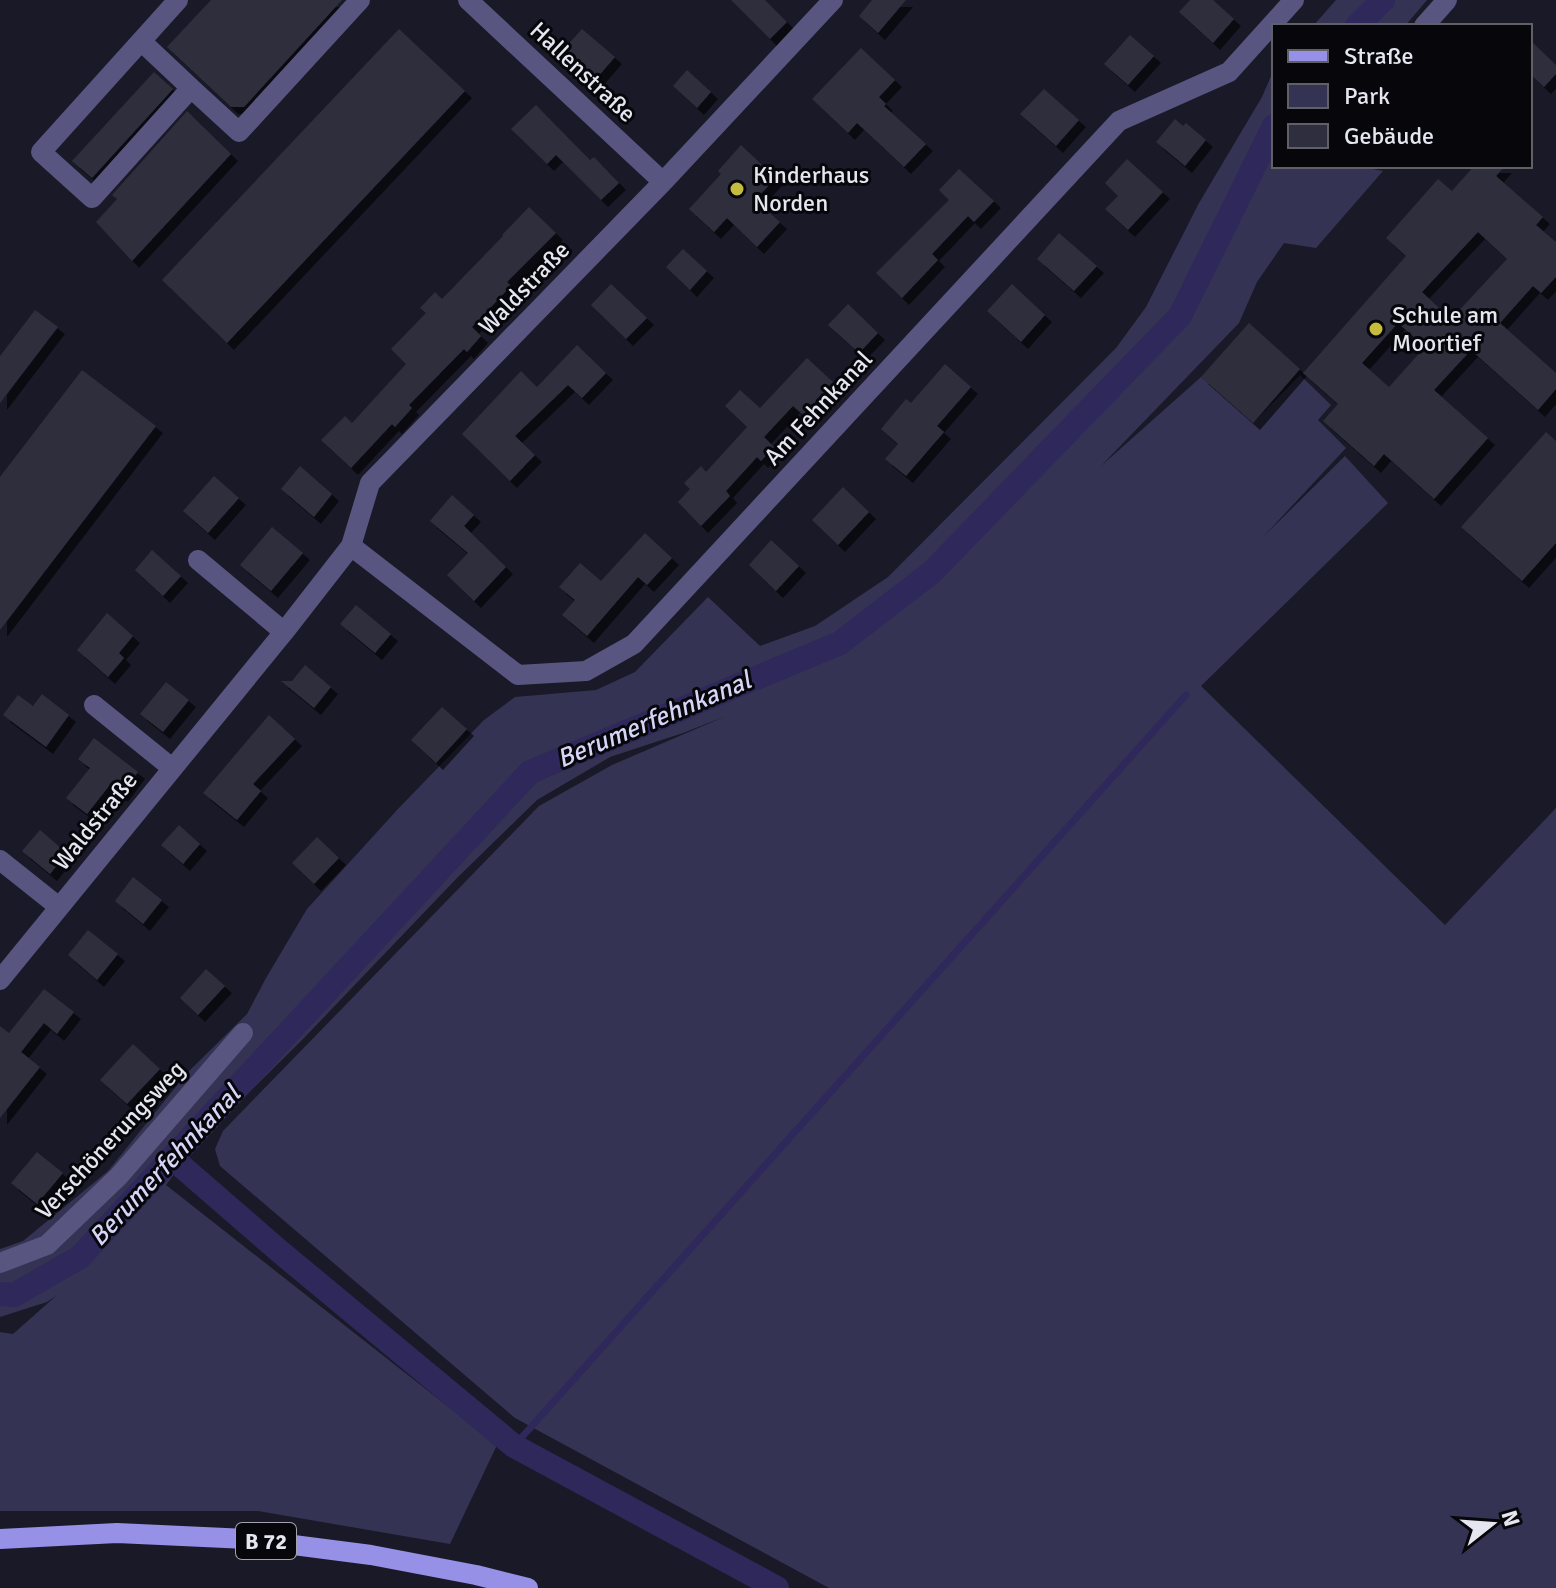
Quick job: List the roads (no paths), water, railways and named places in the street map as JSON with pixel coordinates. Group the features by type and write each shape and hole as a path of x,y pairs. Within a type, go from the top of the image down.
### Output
{"main road":[{"name":"B 72","path":"0,1539 117,1533 247,1539 371,1555 528,1588"}],"street":[{"path":"178,0 41,152 92,198 191,88"},
{"path":"141,41 239,132 360,0"},
{"name":"Hallenstraße","path":"468,0 663,182"},
{"name":"Waldstraße","path":"0,980 351,546 370,483 663,182 833,0"},
{"name":"Am Fehnkanal","path":"1272,24 1294,0"},
{"path":"1426,24 1447,0"},
{"name":"Am Fehnkanal","path":"351,546 518,675 586,671 634,644 1119,121 1229,72 1272,24"},
{"path":"198,560 284,632"},
{"name":"Waldstraße","path":"94,705 172,768"},
{"name":"Waldstraße","path":"0,860 59,907"},
{"name":"Verschönerungsweg","path":"0,1263 47,1245 119,1176 243,1033"}],"waterway":[{"name":"Berumerfehnkanal","path":"1359,24 1383,0"},
{"name":"Berumerfehnkanal","path":"0,1294 14,1295 80,1257 530,772 840,643 932,572 1180,316 1272,130"},
{"path":"514,1446 1186,695"},
{"path":"172,1158 514,1446 777,1588"}],"place":[{"name":"Kinderhaus Norden","path":"737,189"},
{"name":"Schule am Moortief","path":"1376,329"}]}
